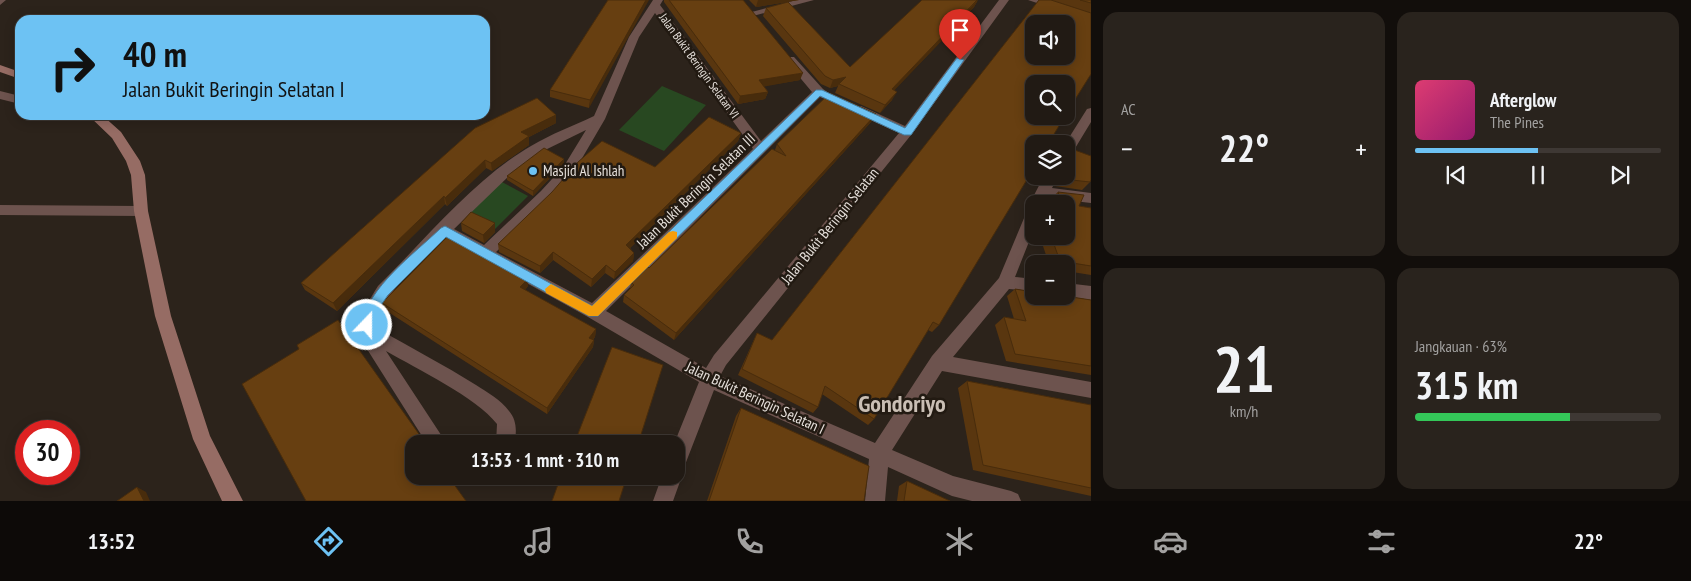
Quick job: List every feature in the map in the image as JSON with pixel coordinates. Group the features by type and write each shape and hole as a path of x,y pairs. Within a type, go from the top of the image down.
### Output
{"street":[{"path":"753,12 809,0"},
{"name":"Jalan Bukit Beringin Selatan","path":"685,440 709,379 720,360 907,132 1004,0"},
{"path":"1033,0 1091,18"},
{"path":"484,254 560,182 599,119 634,37 656,3"},
{"name":"Jalan Bukit Beringin Selatan VI","path":"656,3 761,151"},
{"path":"782,48 819,92 907,132"},
{"path":"0,68 15,74"},
{"name":"Jalan Bukit Beringin Selatan III","path":"594,312 761,151 819,92"},
{"path":"0,95 15,99"},
{"path":"1075,138 1091,112"},
{"path":"432,435 368,338 369,313 384,291 445,231 471,202 516,162 536,149 599,119"},
{"path":"100,120 117,135 133,161 138,175 141,211 163,316 202,439 233,501"},
{"path":"1075,198 1091,198"},
{"path":"0,210 141,211"},
{"name":"Jalan Bukit Beringin Selatan I","path":"445,231 484,254 594,312 709,379 952,486 1012,501"},
{"path":"875,501 879,454 938,362 1005,282 1025,233"},
{"path":"1005,282 1025,284"},
{"path":"1075,291 1091,293"},
{"path":"368,332 484,401 502,415 507,427 506,435"},
{"path":"938,362 1091,390"},
{"path":"664,501 669,485"}],"green space":[{"path":"662,86 706,105 664,151 619,130"},
{"path":"502,182 528,196 495,229 468,214"}],"building":[{"path":"608,0 646,0 590,100 550,90"},
{"path":"669,0 743,0 803,73 759,80 768,92 740,96"},
{"path":"922,0 977,0 892,89 897,92 885,105 839,84 846,77 833,80 825,76 766,8 788,2 850,67"},
{"path":"1039,0 1051,0 1091,13 1091,74 1075,100 1075,75 1025,75 1025,125 1060,125 1053,135 1025,135 1025,183 939,325 933,322 874,419 825,386 818,407 742,369 757,333 772,340 1025,18 1025,65 1075,65 1075,15 1027,15"},
{"path":"1080,0 1091,0 1091,3"},
{"path":"830,93 876,114 676,333 624,295 634,285 631,282 647,266 649,268 772,149 786,156 777,144"},
{"path":"537,98 556,115 521,132 529,136 491,163 485,160 445,198 444,196 333,303 301,283 475,128"},
{"path":"709,117 741,133 626,245 634,253 615,272 606,265 592,279 553,252 540,266 498,244 552,192 578,162 602,141 655,167"},
{"name":"Masjid Al Ishlah","path":"544,148 564,159 533,191 507,176"},
{"path":"1075,150 1091,156 1090,182 1075,180"},
{"path":"1058,192 1084,195 1079,206 1091,208 1091,266 1075,263 1075,255 1058,255 1054,245 1075,245 1075,195 1059,195"},
{"path":"471,212 495,223 483,235 461,223"},
{"path":"449,235 528,279 520,287 596,329 589,338 594,340 547,408 382,303"},
{"path":"1015,289 1025,291 1025,305 1075,305 1075,298 1091,300 1091,366 1015,354 1004,317 1026,321"},
{"path":"338,320 420,435 405,435 405,485 454,485 466,501 306,501 242,384 299,349 297,345"},
{"path":"612,347 663,365 641,435 578,435"},
{"path":"967,381 1091,405 1091,488 983,465"},
{"path":"741,408 869,466 864,501 709,501"},
{"path":"907,481 950,501 904,501"},
{"path":"558,485 624,485 619,501 552,501"},
{"path":"137,487 144,501 117,501"}],"slow traffic":[{"path":"551,289 594,312 673,235"}],"place":[{"name":"Masjid Al Ishlah","path":"533,171"}],"district":[{"name":"Gondoriyo","path":"902,404"}],"route":[{"path":"367,325 369,313 384,291 445,231 484,254 594,312 761,151 819,92 907,132 960,60"}]}
